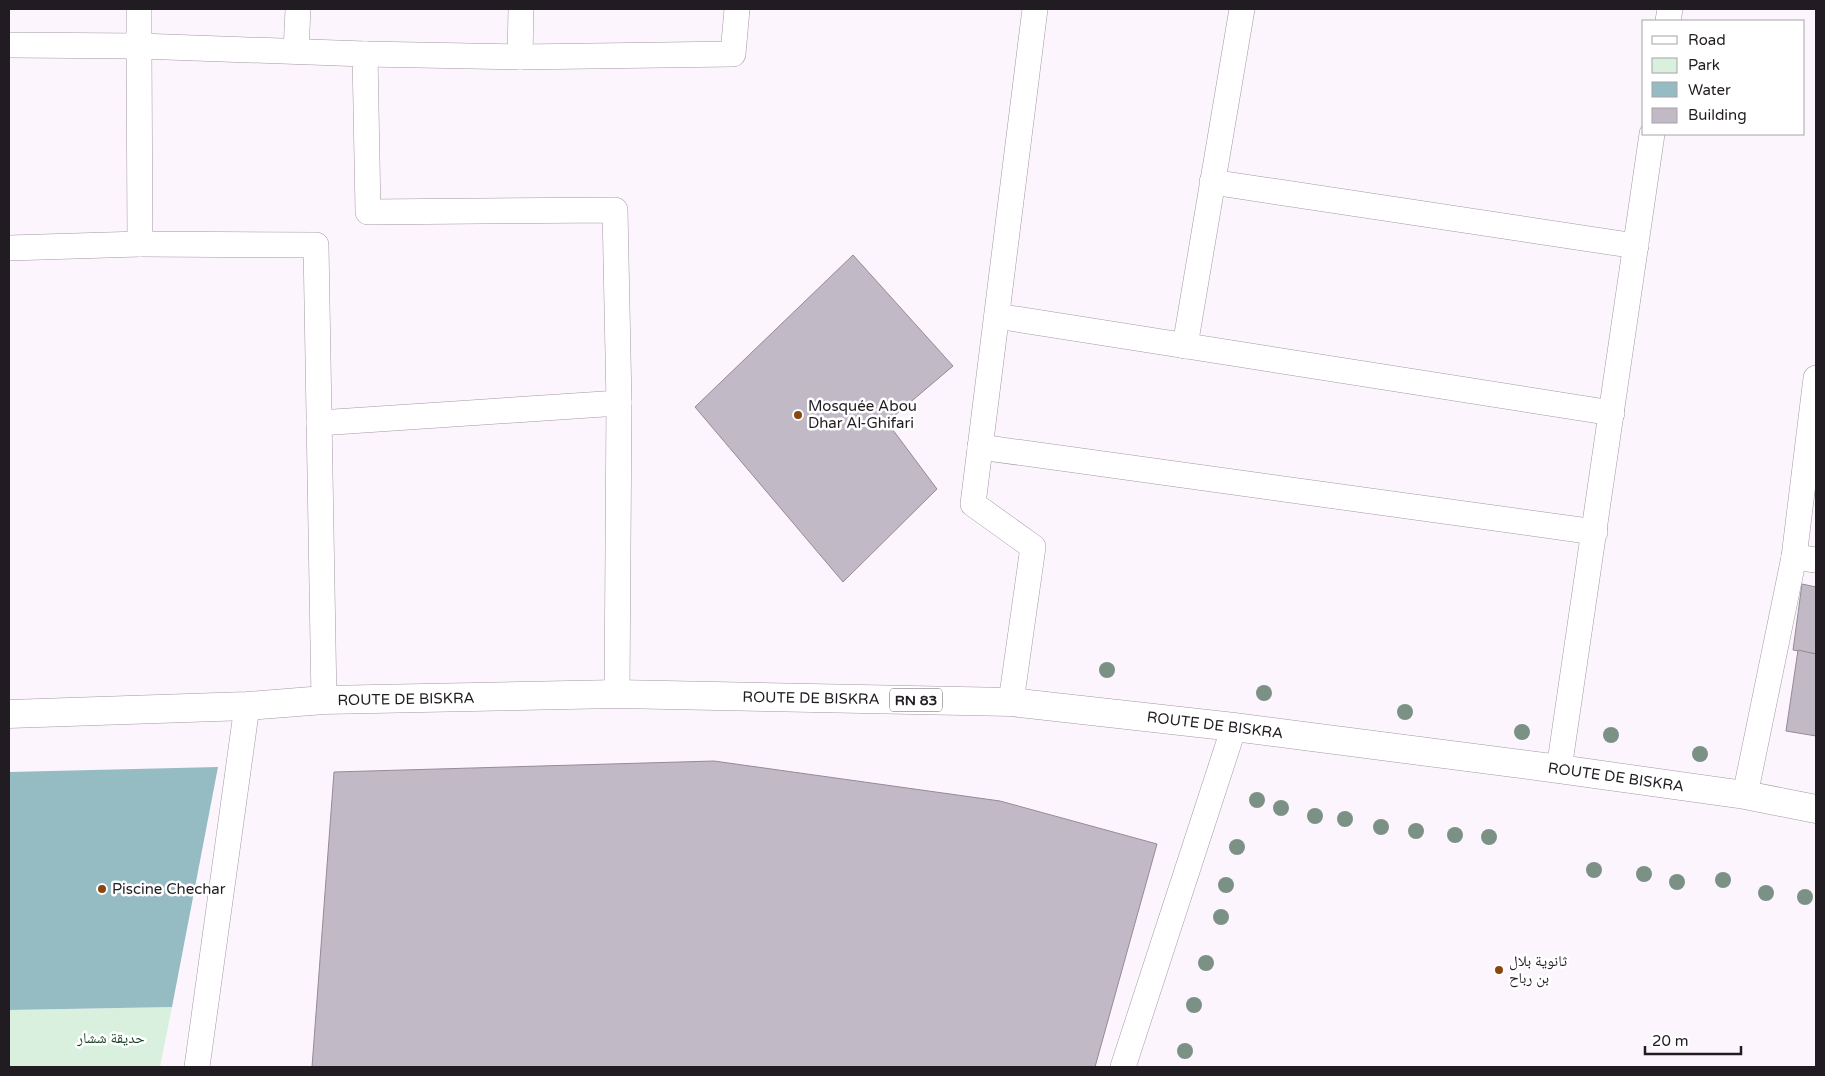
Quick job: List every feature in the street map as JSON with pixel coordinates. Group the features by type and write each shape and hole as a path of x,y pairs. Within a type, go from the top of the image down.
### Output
{"main road":[{"name":"ROUTE DE BISKRA","path":"9,714 247,706 324,700 617,694 1011,702 1234,727 1559,769 1816,808"}],"street":[{"path":"139,9 140,244"},
{"path":"296,52 298,9"},
{"path":"520,57 521,9"},
{"path":"9,45 138,46 520,57 733,54 737,9"},
{"path":"1011,702 1033,546 973,504 1035,9"},
{"path":"1185,346 1242,9"},
{"path":"365,54 368,212 615,210 619,403 617,694"},
{"path":"1559,769 1652,135"},
{"path":"1212,182 1636,246"},
{"path":"9,248 140,244 316,245 324,700"},
{"path":"997,316 1612,413"},
{"path":"1745,796 1805,558 1816,378"},
{"path":"319,423 619,403"},
{"path":"980,447 1595,532"},
{"path":"196,1067 247,706"},
{"path":"1123,1067 1234,727"}],"green space":[{"name":"حديقة ششار","path":"172,1007 160,1067 9,1067 9,1010"}],"water":[{"name":"Piscine Chechar","path":"218,767 172,1007 9,1010 9,772"}],"building":[{"name":"Mosquée Abou Dhar Al-Ghifari","path":"853,255 953,366 887,422 937,489 843,582 695,407"},
{"path":"1802,584 1816,587 1816,654 1793,650"},
{"path":"1798,650 1816,654 1816,736 1786,731"},
{"path":"714,761 1000,801 1157,844 1095,1067 312,1067 334,772"}],"place":[{"name":"Mosquée Abou Dhar Al-Ghifari","path":"798,415"},
{"name":"Piscine Chechar","path":"102,889"},
{"name":"ثانوية بلال بن رباح","path":"1499,970"}]}
